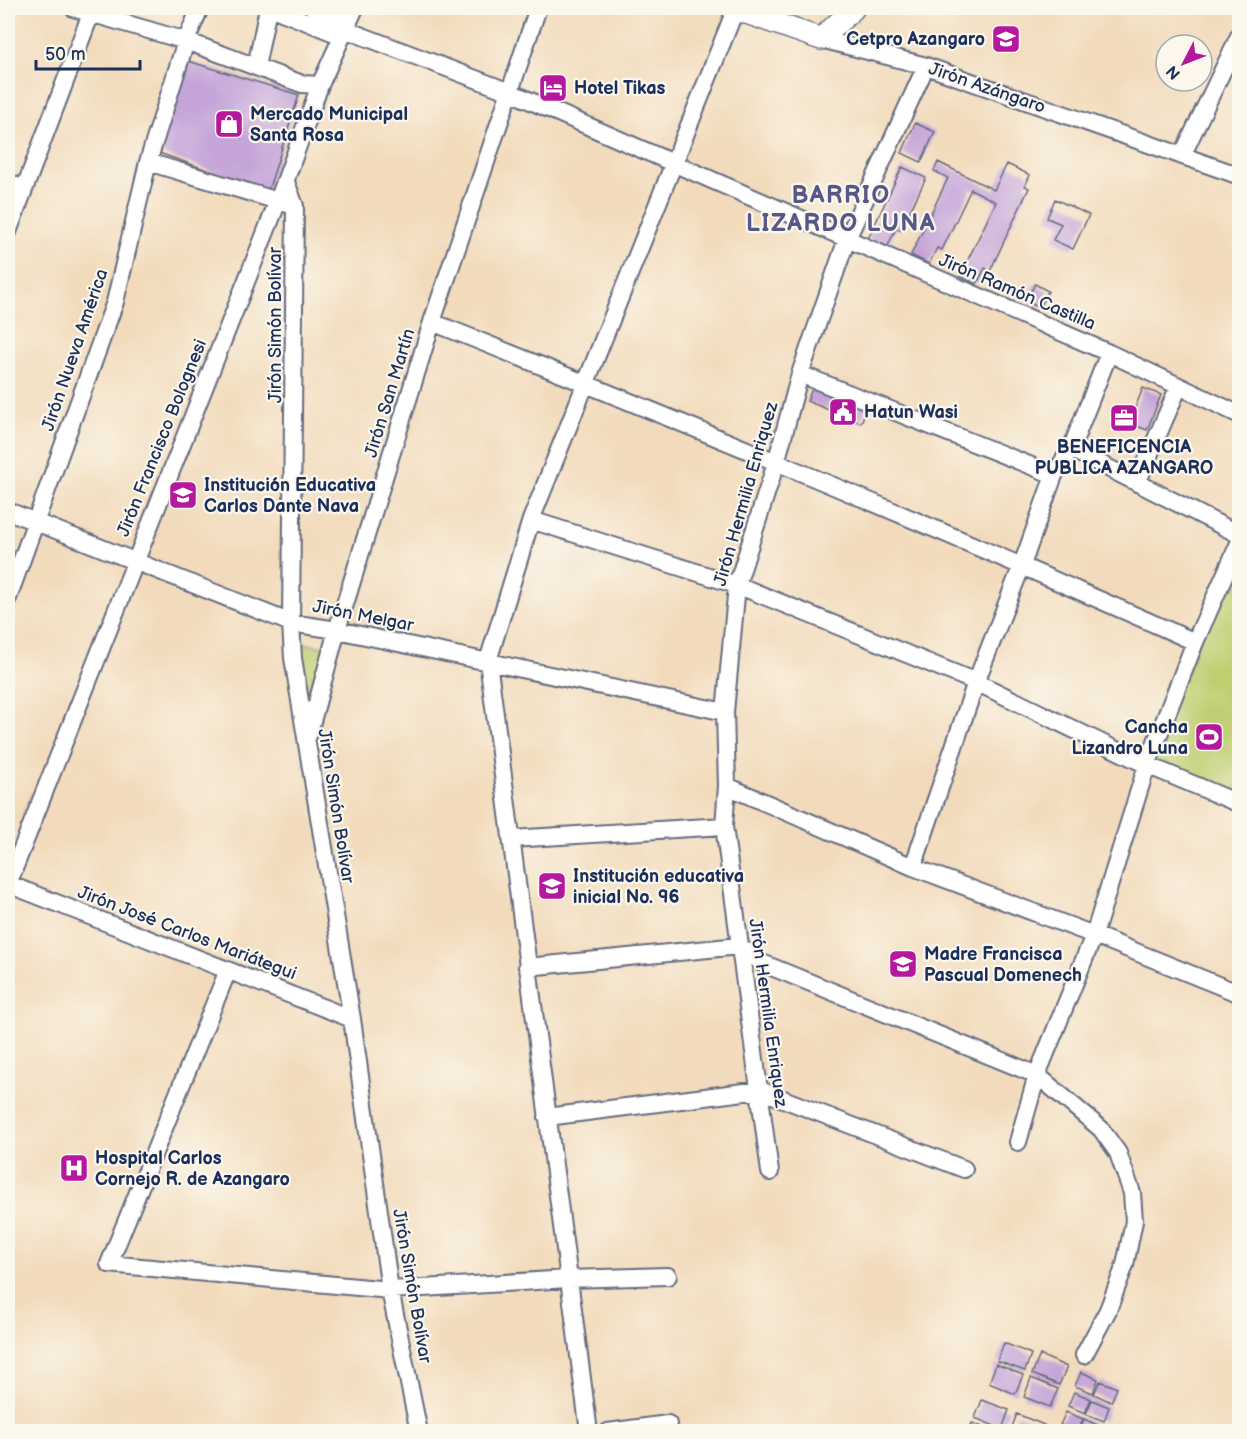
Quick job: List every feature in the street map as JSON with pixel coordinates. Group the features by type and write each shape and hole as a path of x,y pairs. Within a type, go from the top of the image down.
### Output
{"street":[{"path":"73,8 92,10 186,41 302,84 320,85"},
{"name":"Jirón Nueva América","path":"8,598 115,302 148,162 186,41 200,8"},
{"path":"256,67 270,8 348,24"},
{"path":"314,8 348,24"},
{"name":"Jirón San Martín","path":"306,743 337,630 432,322 538,8"},
{"path":"589,1431 488,661 531,520 734,8"},
{"name":"Jirón Azángaro","path":"734,8 821,39 926,66 1239,176"},
{"path":"821,39 854,8"},
{"path":"8,232 92,10"},
{"name":"Jirón Francisco Bolognesi","path":"8,884 286,182 320,85 348,24"},
{"name":"Jirón Ramón Castilla","path":"348,24 510,92 1108,353 1239,415"},
{"path":"1182,156 1239,34"},
{"name":"Jirón Hermilia Enriquez","path":"770,1172 724,826 725,712 737,585 776,463 800,374 847,239 926,66"},
{"path":"148,162 295,206"},
{"path":"8,182 24,190"},
{"name":"Jirón Simón Bolívar","path":"286,182 295,206 295,394 291,623 293,658 352,1019 390,1290 420,1431"},
{"path":"432,322 585,383 1022,565 1195,642"},
{"path":"913,867 976,682 1054,475 1071,449 1108,353"},
{"path":"800,374 1054,475"},
{"path":"1137,483 1179,386"},
{"path":"1071,449 1239,535"},
{"name":"Jirón Melgar","path":"8,511 291,623 337,630 725,712"},
{"path":"531,520 737,585 976,682 1147,765 1238,798"},
{"path":"1018,1142 1037,1075 1094,935 1147,765 1195,642 1239,541"},
{"path":"726,786 913,867 1094,935 1239,994"},
{"path":"511,839 724,826"},
{"name":"Jirón José Carlos Mariátegui","path":"8,884 352,1019"},
{"path":"527,967 739,946 762,963 1037,1075 1101,1129 1118,1152 1132,1193 1134,1221 1125,1265 1108,1310 1084,1355"},
{"path":"228,970 109,1264 390,1290 568,1279 668,1276"},
{"path":"547,1117 760,1090 964,1169"},
{"path":"608,1431 668,1424"}],"green space":[{"path":"1239,541 1240,780 1233,796 1147,765"},
{"path":"296,642 334,649 307,732"}],"building":[{"name":"Mercado Municipal Santa Rosa","path":"188,61 299,95 268,191 159,153"},
{"path":"915,123 935,132 921,162 902,153"},
{"path":"938,162 994,190 1007,164 1030,175 1025,186 1029,188 990,271 985,268 977,284 960,276 996,202 971,189 942,250 937,248 929,264 911,255 948,178 934,171"},
{"path":"902,167 926,178 901,230 896,228 887,248 868,239"},
{"path":"1055,199 1089,215 1073,249 1053,240 1061,224 1047,218"},
{"path":"1035,284 1048,291 1040,308 1026,301"},
{"path":"814,384 868,405 861,423 807,401"},
{"path":"1143,388 1161,395 1147,430 1129,423"},
{"path":"1004,1343 1031,1354 1025,1371 997,1361"},
{"path":"1040,1355 1067,1367 1059,1385 1032,1374"},
{"path":"996,1364 1023,1375 1015,1394 989,1383"},
{"path":"1081,1372 1098,1379 1093,1393 1075,1386"},
{"path":"1031,1378 1058,1389 1050,1407 1024,1397"},
{"path":"1100,1381 1117,1388 1111,1402 1094,1394"},
{"path":"1074,1392 1091,1399 1085,1413 1068,1406"},
{"path":"982,1400 1009,1410 1002,1429 975,1418"},
{"path":"1092,1400 1109,1407 1104,1421 1086,1414"},
{"path":"1066,1412 1083,1419 1078,1432 1060,1425"},
{"path":"1017,1414 1044,1425 1041,1432 1010,1432"},
{"path":"1084,1419 1102,1427 1099,1432 1079,1432"},
{"path":"972,1423 994,1431 994,1432 969,1432"}],"place":[{"name":"Cetpro Azangaro","path":"1006,39"},
{"name":"Hotel Tikas","path":"553,88"},
{"name":"Mercado Municipal Santa Rosa","path":"229,124"},
{"name":"Hatun Wasi","path":"843,412"},
{"name":"BENEFICENCIA PUBLICA AZANGARO","path":"1124,418"},
{"name":"Institución Educativa Carlos Dante Nava","path":"183,495"},
{"name":"Cancha Lizandro Luna","path":"1209,737"},
{"name":"Institución educativa inicial No. 96","path":"552,886"},
{"name":"Madre Francisca Pascual Domenech","path":"903,964"},
{"name":"Hospital Carlos Cornejo R. de Azangaro","path":"74,1168"}],"district":[{"name":"BARRIO LIZARDO LUNA","path":"841,209"}]}
